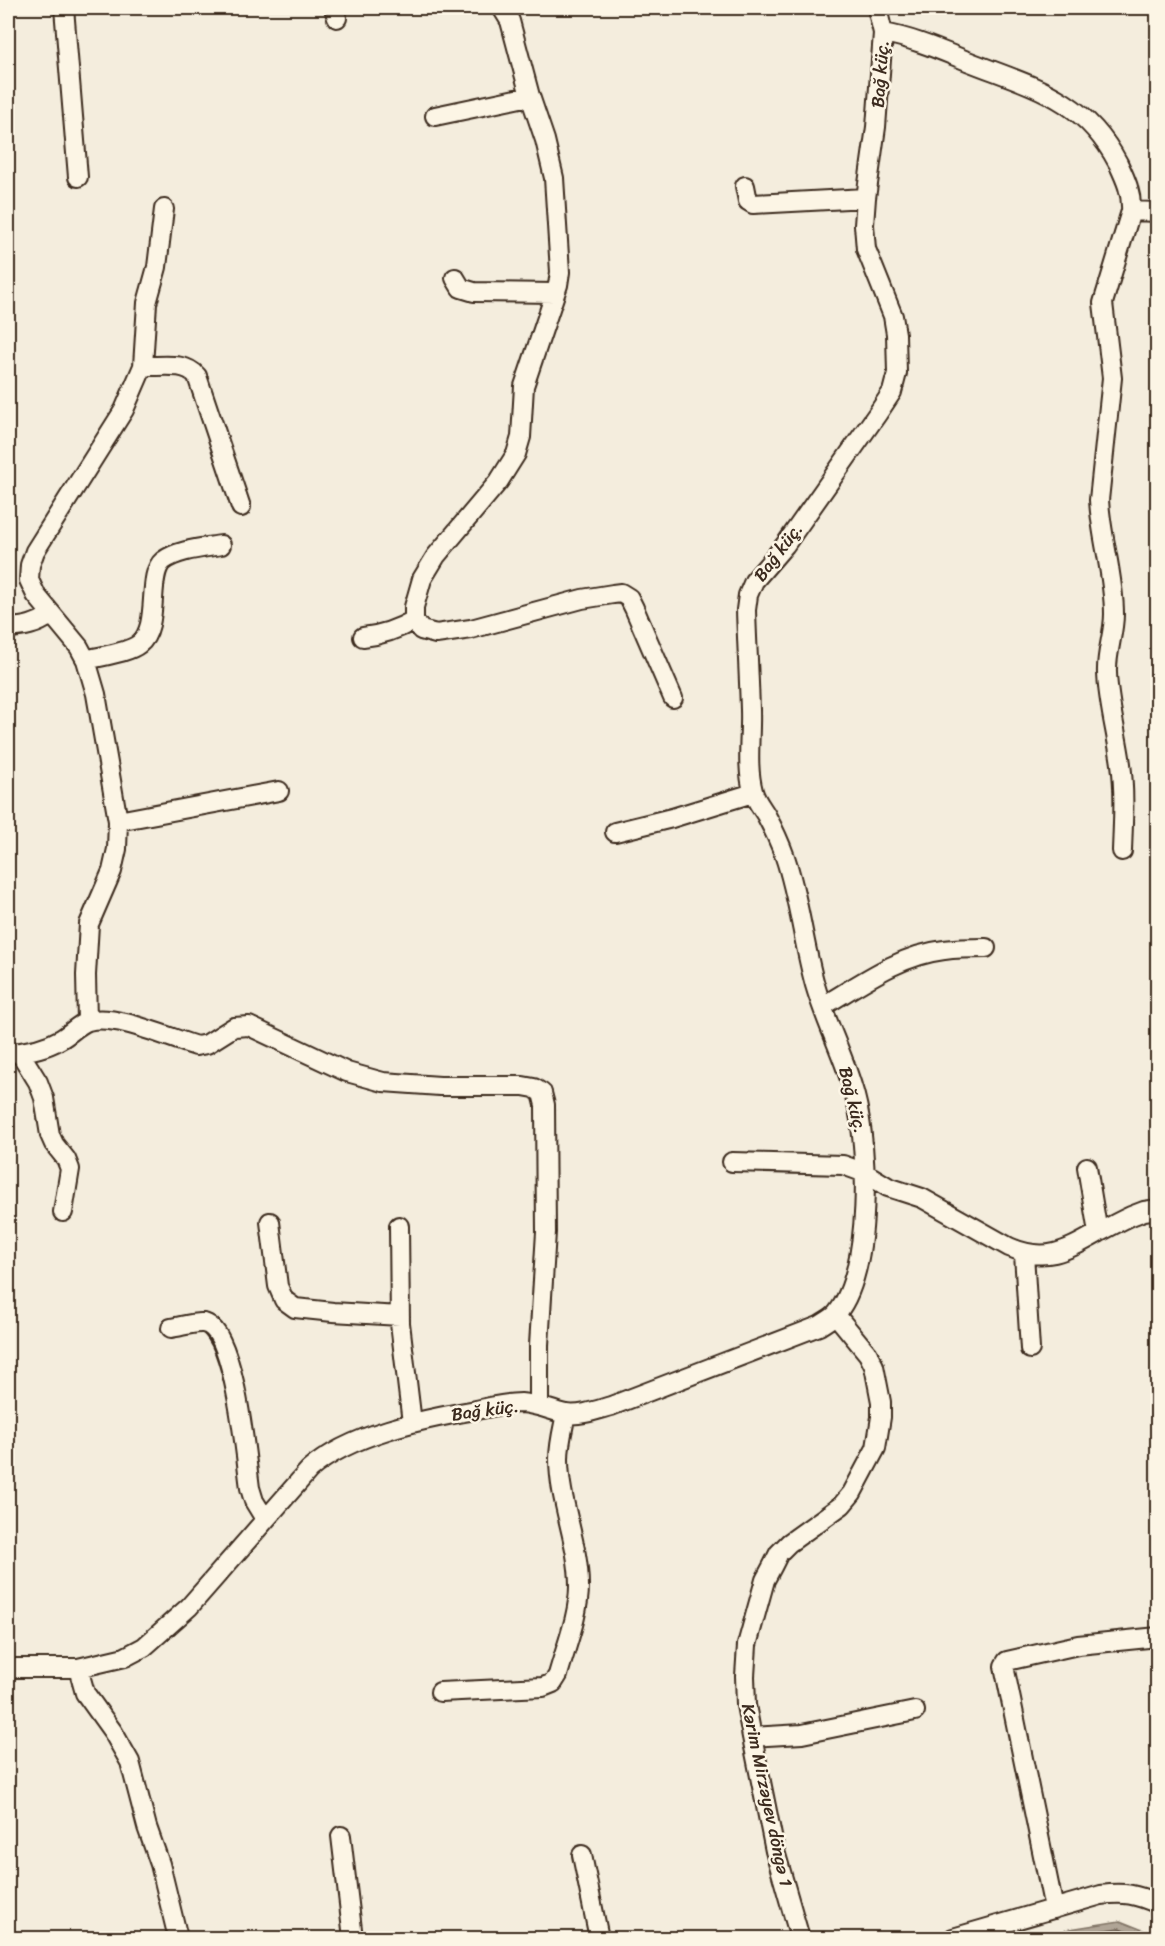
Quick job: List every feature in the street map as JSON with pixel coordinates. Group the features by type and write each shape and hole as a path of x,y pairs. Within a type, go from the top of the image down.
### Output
{"street":[{"path":"64,8 78,177"},
{"path":"502,8 510,21 554,178 560,272 524,386 521,437 516,454 499,481 436,556 422,579 414,606 414,620 421,630 436,634 451,633 582,599 621,593 628,598 634,608 673,698"},
{"name":"Bağ küç.","path":"8,1668 78,1668 125,1657 144,1647 189,1607 309,1470 323,1458 345,1446 432,1417 498,1406 519,1403 539,1405 566,1414 584,1413 611,1406 819,1326 836,1315 846,1300 855,1279 861,1242 865,1173 863,1133 847,1069 823,1006 807,953 794,885 784,854 771,824 753,793 750,769 747,632 748,595 754,581 785,544 878,413 892,392 897,373 893,316 866,249 864,225 876,127 883,33 877,8"},
{"path":"883,33 926,45 1049,92 1074,108 1095,129 1111,150 1131,196 1131,211 1103,303 1112,378 1099,500 1114,613 1113,633 1107,658 1107,674 1124,798 1122,851"},
{"path":"435,116 530,96"},
{"path":"745,186 748,201 753,204 866,198"},
{"path":"87,1022 86,975 89,924 112,871 117,849 118,822 96,694 86,660 79,647 50,615 36,595 29,580 30,565 35,551 124,410 143,366 147,303 157,267 164,209"},
{"path":"1131,211 1158,212"},
{"path":"455,278 461,288 474,292 555,293"},
{"path":"143,366 183,367 192,370 197,376 240,507"},
{"path":"86,660 140,644 152,615 157,568 163,561 178,554 221,544"},
{"path":"8,628 26,627 50,615"},
{"path":"363,637 380,635 414,620"},
{"path":"118,822 279,791"},
{"path":"615,832 672,818 753,793"},
{"path":"823,1006 886,969 921,955 943,950 986,948"},
{"path":"63,1212 69,1169 66,1159 50,1135 44,1098 38,1082 14,1053 43,1048 62,1039 87,1022 102,1019 124,1023 196,1046 207,1044 234,1027 249,1026 347,1072 383,1082 534,1088 542,1093 545,1105 546,1232 539,1345 539,1405"},
{"path":"732,1161 843,1165 865,1173 888,1186 922,1198 1024,1254 1061,1253 1131,1216 1158,1209"},
{"path":"1088,1167 1098,1233"},
{"path":"270,1222 278,1286 284,1300 295,1308 400,1316"},
{"path":"399,1226 400,1316 411,1424"},
{"path":"1024,1254 1030,1349"},
{"name":"Kərim Mirzəyev döngə 1","path":"800,1938 775,1851 746,1705 745,1676 747,1645 765,1580 779,1553 789,1543 842,1505 852,1493 876,1448 881,1402 874,1366 868,1354 836,1315"},
{"path":"171,1329 204,1323 214,1329 230,1363 250,1488 254,1501 265,1519"},
{"path":"440,1692 543,1688 553,1683 558,1675 575,1614 579,1588 578,1565 559,1461 566,1414"},
{"path":"1054,1909 1004,1666 1006,1661 1078,1645 1158,1637"},
{"path":"78,1668 85,1693 113,1732 130,1762 147,1827 160,1864 178,1938"},
{"path":"752,1737 802,1734 915,1712"},
{"path":"341,1836 353,1938"},
{"path":"582,1855 598,1938"},
{"path":"953,1938 1101,1895 1121,1893 1138,1896 1158,1904"}],"water":[{"path":"1120,1921 1153,1934 1155,1938 1040,1938 1070,1929"}]}
